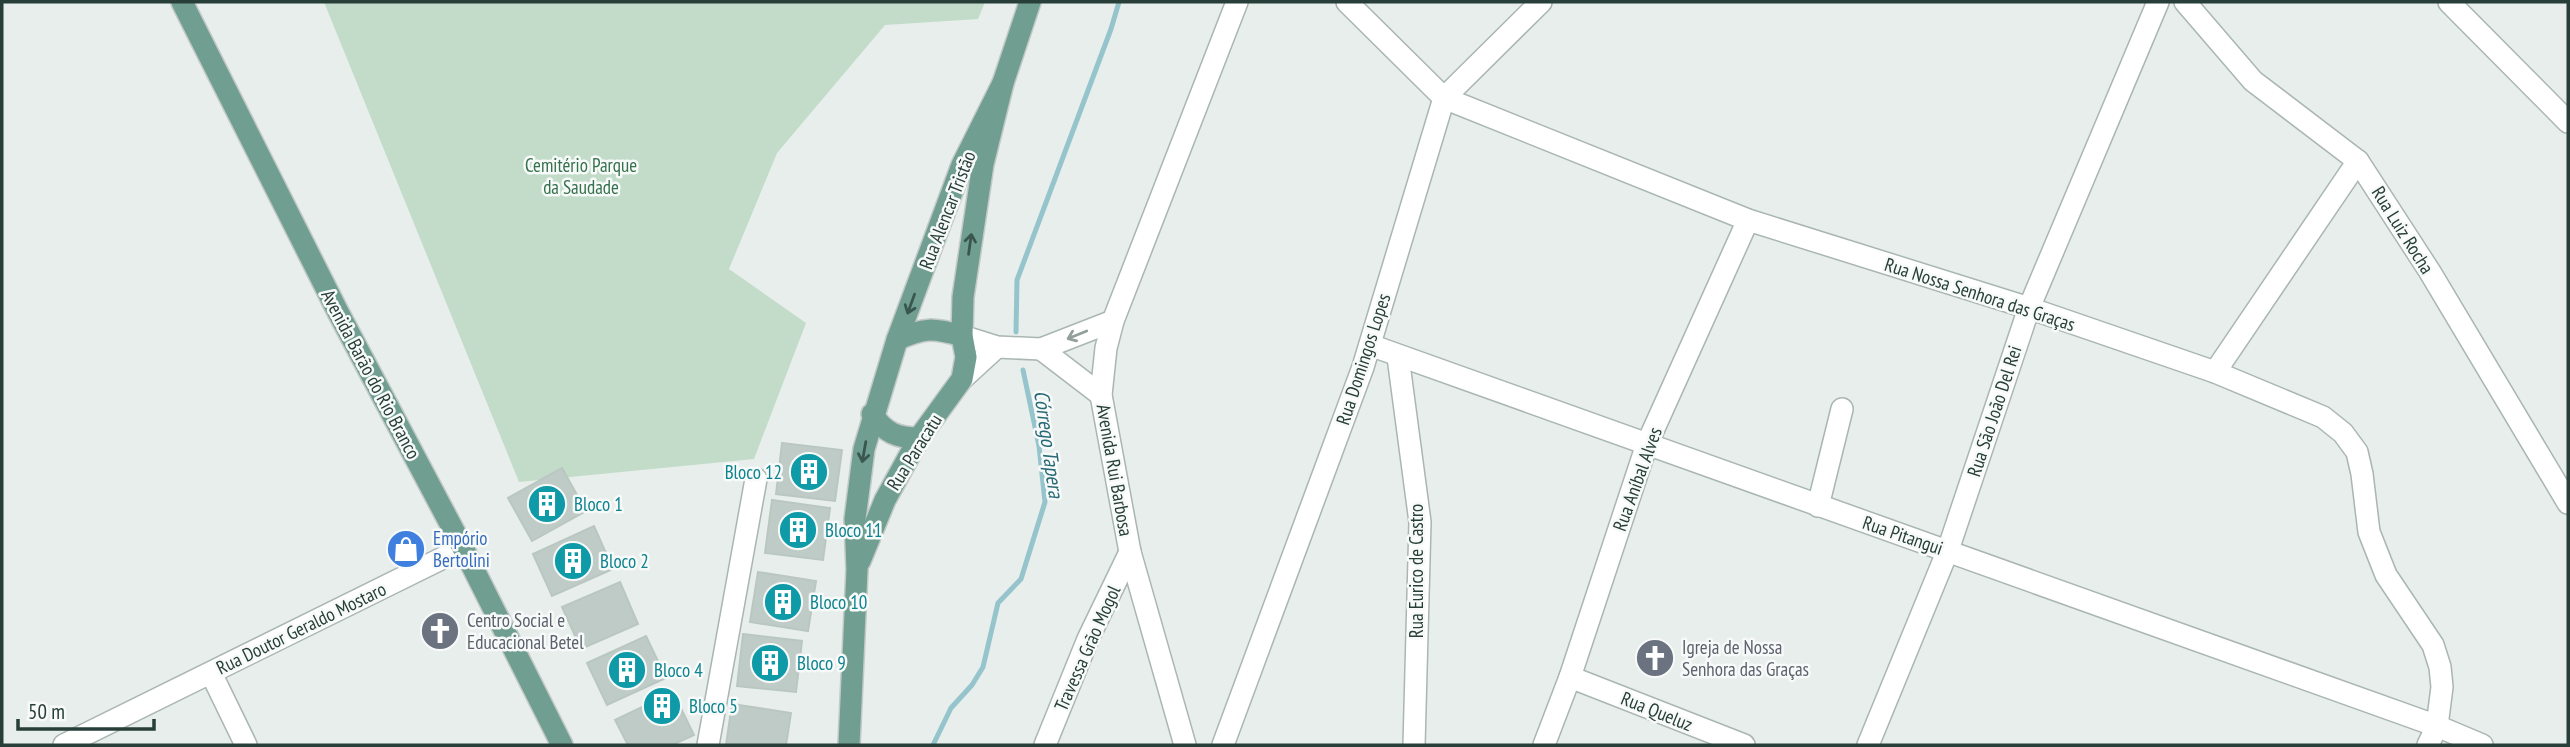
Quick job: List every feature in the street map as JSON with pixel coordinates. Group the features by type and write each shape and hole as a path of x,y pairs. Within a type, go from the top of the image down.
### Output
{"main road":[{"name":"Avenida Barão do Rio Branco","path":"183,2 332,300 463,548 562,745"},
{"name":"Rua Alencar Tristão","path":"962,336 963,297 983,164 1003,83 1030,2"},
{"name":"Rua Alencar Tristão","path":"897,340 962,165 1003,83"},
{"path":"897,340 918,330 936,329 962,336 966,357 962,379"},
{"name":"Rua Paracatu","path":"849,745 857,570 855,519 864,449 872,414 897,340"},
{"name":"Rua Paracatu","path":"857,570 885,500 919,438 962,379"},
{"path":"872,414 880,427 890,434 902,438 919,438"}],"street":[{"name":"Avenida Rui Barbosa","path":"1187,745 1130,552 1101,395 1105,348 1113,321 1237,2"},
{"name":"Rua Nossa Senhora das Graças","path":"1347,2 1444,98 1748,220 2029,308 2215,372 2323,417 2343,433 2357,452 2369,532 2386,575 2433,645 2440,667 2442,687 2432,736"},
{"name":"Rua Domingos Lopes","path":"1221,743 1370,345 1444,98 1541,2"},
{"name":"Rua São João Del Rei","path":"1868,745 1948,550 2029,308 2158,2"},
{"name":"Rua Luiz Rocha","path":"2185,2 2253,81 2358,160 2430,272 2568,503"},
{"path":"2449,2 2568,122"},
{"path":"2215,372 2358,160"},
{"name":"Rua Aníbal Alves","path":"1544,745 1570,677 1647,444 1748,220"},
{"path":"962,336 997,347 1041,349 1113,321"},
{"name":"Rua Pitangui","path":"1370,345 1948,550 2432,736 2482,745"},
{"path":"962,379 997,347"},
{"path":"1041,349 1101,395"},
{"name":"Rua Eurico de Castro","path":"1398,357 1420,523 1414,745"},
{"path":"1818,506 1842,410"},
{"path":"708,745 756,480"},
{"name":"Rua Doutor Geraldo Mostaro","path":"64,745 463,548"},
{"name":"Travessa Grão Mogol","path":"1045,745 1088,639 1130,552"},
{"path":"211,673 246,745"},
{"name":"Rua Queluz","path":"1570,677 1744,745"}],"green space":[{"name":"Cemitério Parque da Saudade","path":"324,2 985,2 978,19 885,25 777,153 729,269 806,323 754,459 519,482"}],"building":[{"name":"Bloco 12","path":"782,443 842,450 835,501 776,494"},
{"name":"Bloco 1","path":"562,468 586,511 532,541 508,498"},
{"name":"Bloco 11","path":"772,500 830,508 823,560 765,553"},
{"name":"Bloco 2","path":"594,526 613,569 552,596 533,554"},
{"name":"Bloco 10","path":"758,572 816,581 808,631 750,622"},
{"path":"620,582 638,624 581,649 562,607"},
{"name":"Bloco 9","path":"743,634 802,641 796,692 737,686"},
{"name":"Bloco 4","path":"646,636 666,678 607,705 587,663"},
{"name":"Bloco 5","path":"673,692 694,735 672,745 628,745 615,720"},
{"path":"732,704 791,713 786,745 726,745"}],"waterway":[{"name":"Córrego Tapera","path":"1016,332 1017,280 1119,2"},
{"name":"Córrego Tapera","path":"933,745 951,708 972,685 983,667 998,603 1021,579 1045,502 1039,446 1023,370"}],"place":[{"name":"Bloco 12","path":"809,472"},
{"name":"Bloco 1","path":"547,504"},
{"name":"Bloco 11","path":"798,530"},
{"name":"Empório Bertolini","path":"406,549"},
{"name":"Bloco 2","path":"573,561"},
{"name":"Bloco 10","path":"783,602"},
{"name":"Centro Social e Educacional Betel","path":"440,631"},
{"name":"Igreja de Nossa Senhora das Graças","path":"1655,658"},
{"name":"Bloco 9","path":"770,663"},
{"name":"Bloco 4","path":"627,670"},
{"name":"Bloco 5","path":"662,706"}]}
